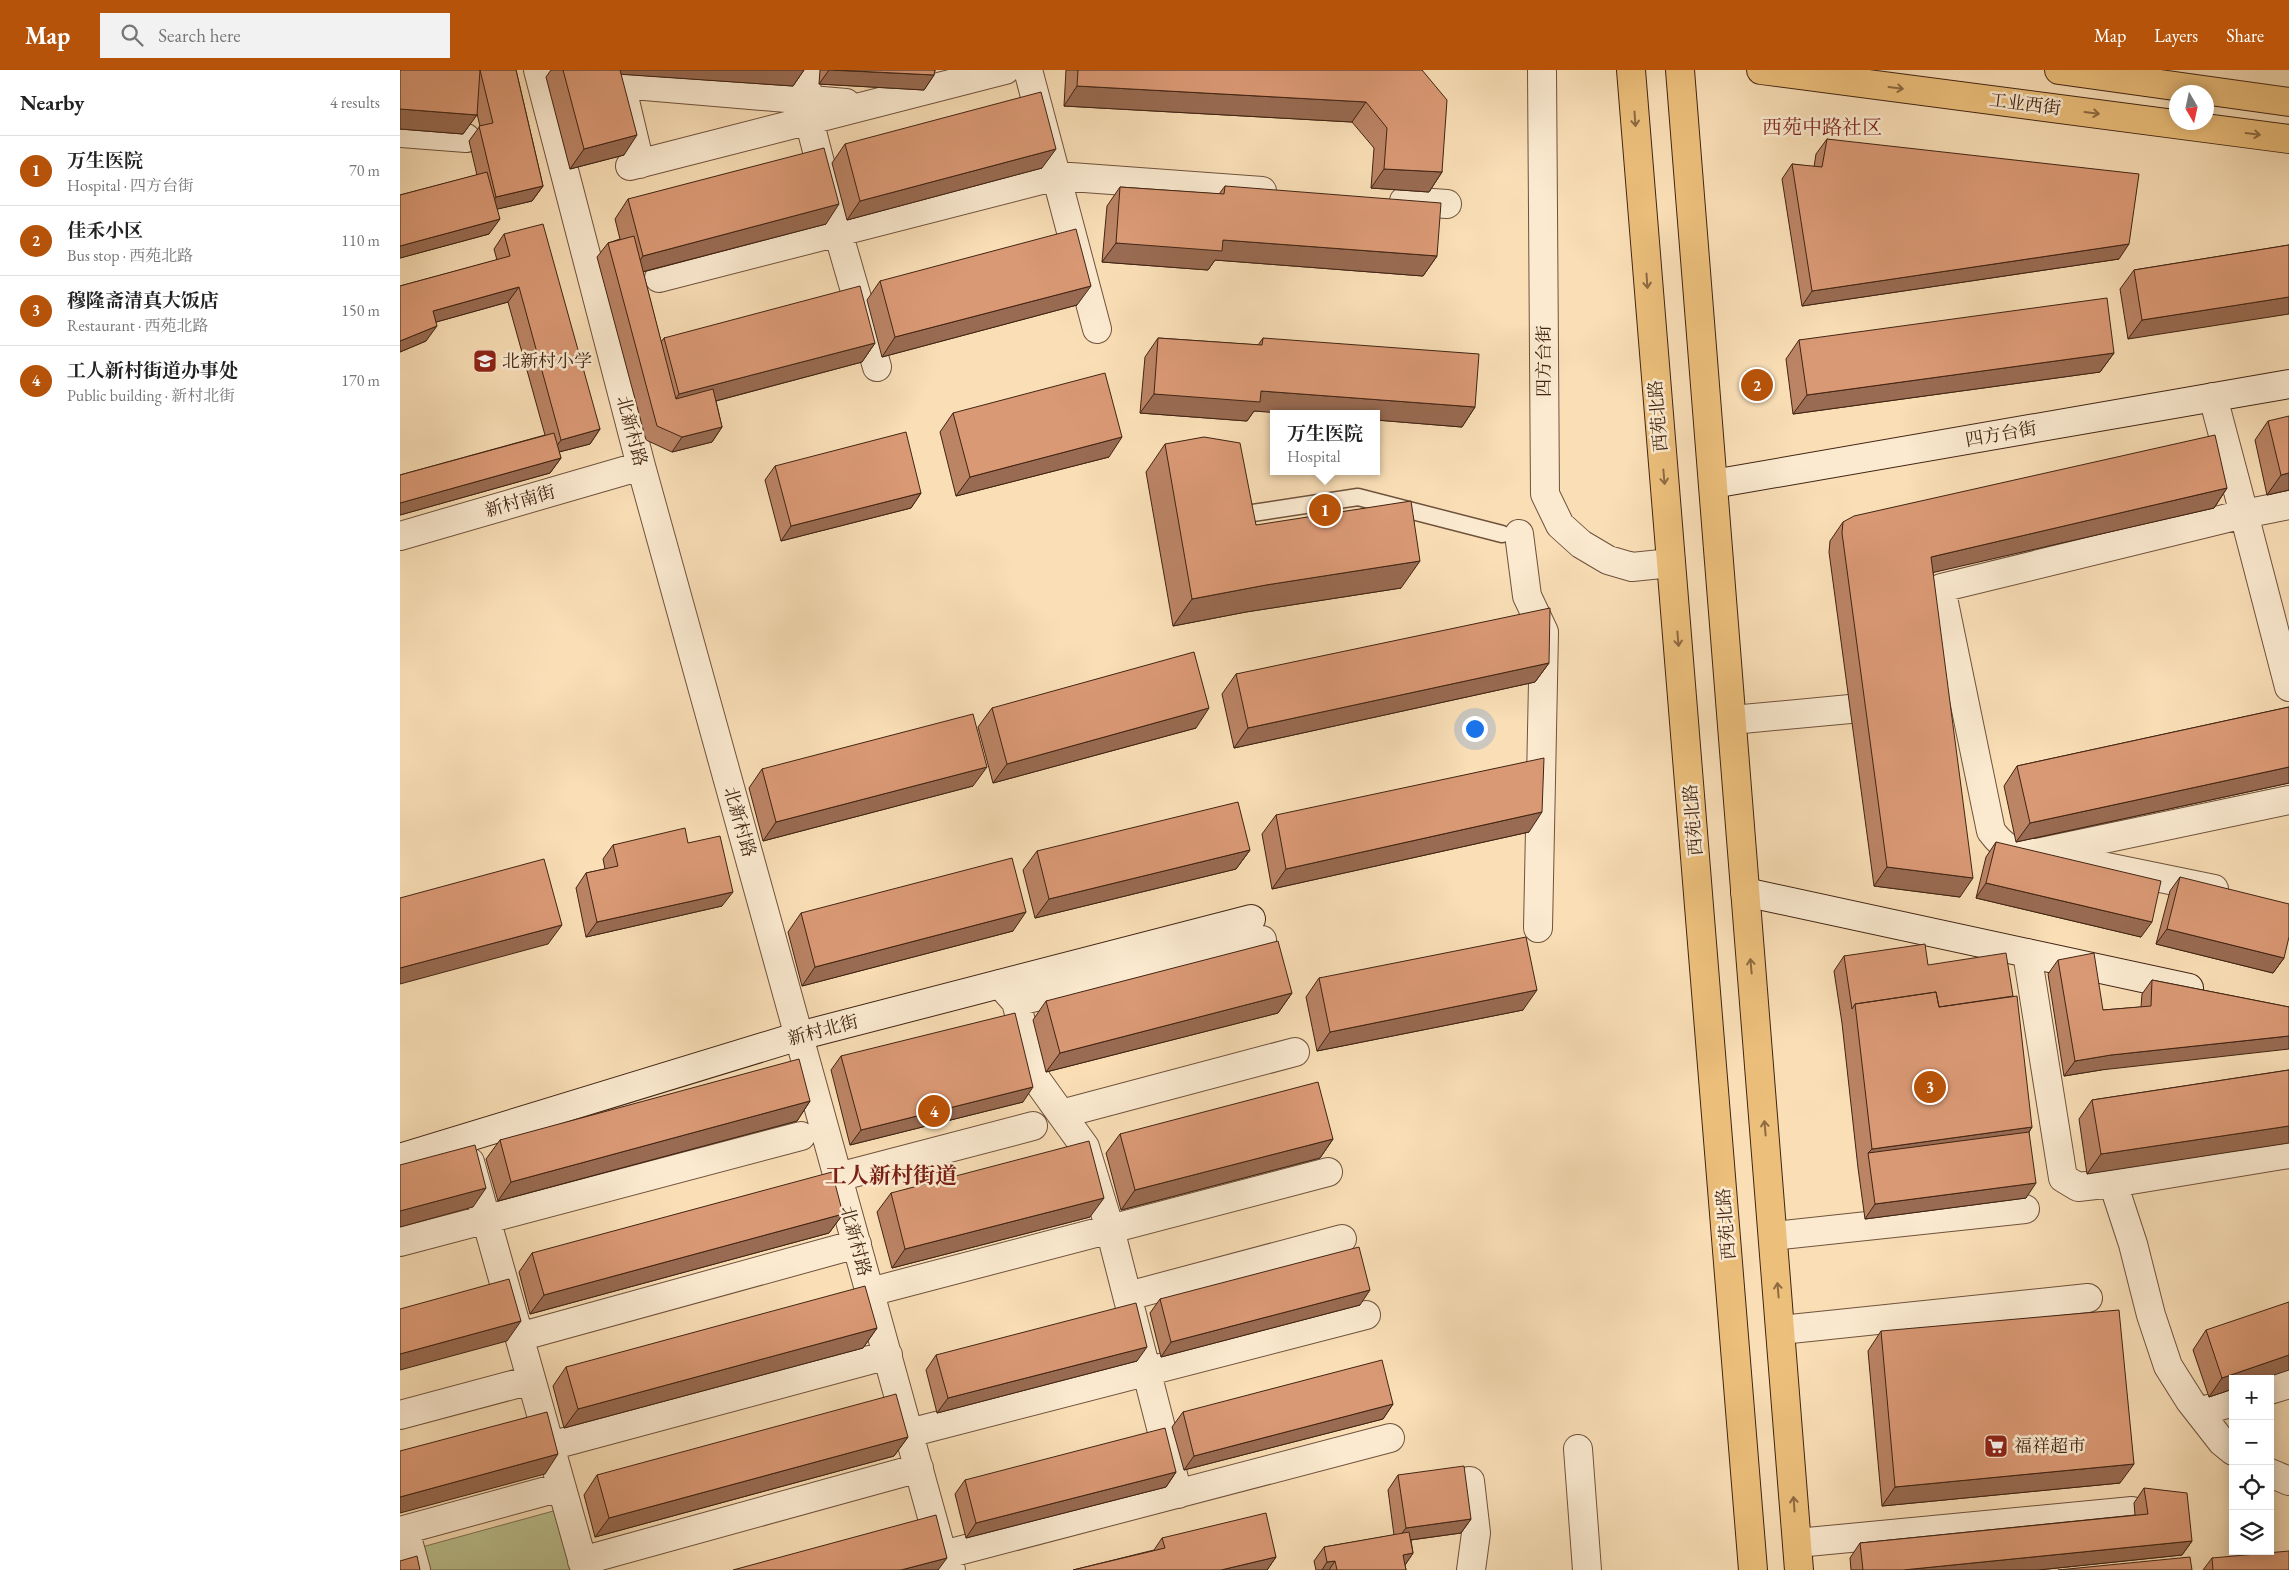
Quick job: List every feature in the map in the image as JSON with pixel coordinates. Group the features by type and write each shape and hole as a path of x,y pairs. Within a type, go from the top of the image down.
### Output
{"main road":[{"name":"西苑北路","path":"1631,70 1753,1570"},
{"path":"1680,70 1799,1570"},
{"name":"工业西街","path":"1761,70 2289,138"},
{"path":"2059,70 2094,73 2289,102"}],"street":[{"name":"北新村路","path":"538,70 641,466 909,1433 947,1563"},
{"path":"808,70 807,110 838,232 877,367"},
{"path":"807,110 635,165 621,84 807,110 868,105 1005,70"},
{"path":"1028,70 1098,329"},
{"name":"四方台街","path":"1542,70 1545,494 1560,525 1581,544 1616,564 1632,567 1671,562"},
{"path":"400,133 466,138"},
{"path":"659,278 1057,176 1291,193"},
{"path":"1379,200 1447,204"},
{"name":"四方台街","path":"1713,484 2289,384"},
{"path":"2214,397 2289,687"},
{"name":"新村南街","path":"400,536 641,466"},
{"path":"2239,894 2037,853 2016,852 2000,844 1991,831 1941,588 2244,514 2289,505"},
{"path":"1538,928 1544,632 1528,596 1510,534 1560,525"},
{"path":"1935,703 1963,701"},
{"path":"1732,720 1850,709"},
{"path":"2037,853 2289,800"},
{"path":"1746,892 2216,993"},
{"name":"新村北街","path":"400,1158 799,1036 1008,993 1257,930"},
{"path":"2027,953 2063,1178 2078,1187 2289,1154"},
{"path":"1008,993 1036,1079 1085,1147 1128,1296 1178,1494"},
{"path":"1061,1114 1294,1052"},
{"path":"838,1177 1033,1126"},
{"path":"400,1242 801,1136"},
{"path":"463,1140 584,1565 919,1468"},
{"path":"870,1292 1328,1172"},
{"path":"2113,1183 2133,1244 2150,1315 2168,1366 2199,1412 2222,1442 2229,1448"},
{"path":"1773,1236 2025,1209"},
{"path":"1128,1296 1342,1239"},
{"path":"519,1337 857,1244"},
{"path":"1781,1330 2088,1298"},
{"path":"909,1433 1366,1315"},
{"path":"550,1446 888,1355"},
{"path":"400,1415 531,1380"},
{"path":"2274,1389 2289,1384"},
{"path":"2199,1412 2229,1403"},
{"path":"947,1563 1178,1494 1390,1438"},
{"path":"1578,1449 1587,1570"},
{"path":"2274,1475 2289,1481"},
{"path":"1470,1481 1476,1533 1471,1570"},
{"path":"416,1570 402,1530 562,1487"},
{"path":"1797,1543 2132,1511"}],"lane":[{"path":"1246,514 1358,497 1510,534"}],"green space":[{"path":"557,1510 574,1570 429,1570 422,1547"}],"building":[{"path":"400,70 480,70 477,115 400,109"},
{"path":"480,70 516,70 543,186 496,197 479,126 493,123"},
{"path":"563,70 620,70 637,135 584,149"},
{"path":"835,70 935,70 934,75"},
{"path":"1078,70 1422,70 1447,100 1442,172 1384,169 1387,128 1366,102 1077,86"},
{"path":"1041,92 1056,149 860,201 845,144"},
{"path":"1827,139 2139,174 2129,244 1812,291 1792,164 1822,167"},
{"path":"824,148 839,204 643,256 628,199"},
{"path":"487,172 500,219 400,246 400,195"},
{"path":"1225,186 1441,203 1437,256 1223,240 1222,251 1116,243 1120,187 1224,194"},
{"path":"543,224 600,429 561,440 519,287 433,311 437,326 400,341 400,286 510,256 504,234"},
{"path":"1076,229 1091,286 895,337 880,281"},
{"path":"634,236 676,399 713,389 722,427 682,437 657,426 608,243"},
{"path":"2289,245 2289,297 2142,320 2134,270"},
{"path":"860,286 875,343 679,394 664,338"},
{"path":"2107,298 2114,353 1807,395 1799,340"},
{"path":"1158,338 1262,345 1263,338 1479,354 1475,407 1261,391 1260,402 1154,394"},
{"path":"1105,373 1122,437 970,477 953,413"},
{"path":"2289,416 2289,473 2281,475 2268,421"},
{"path":"906,432 921,493 791,526 775,466"},
{"path":"554,433 561,458 400,503 400,475"},
{"path":"2215,435 2227,488 1931,557 1973,878 1887,867 1842,533 1843,522 1854,516"},
{"path":"1204,437 1240,443 1256,525 1411,501 1420,561 1266,585 1192,599 1165,444"},
{"path":"1550,608 1549,663 1248,728 1236,674"},
{"path":"1194,652 1209,708 1007,764 992,708"},
{"path":"2289,707 2289,767 2030,823 2017,766"},
{"path":"973,714 987,767 776,822 762,769"},
{"path":"1544,758 1542,812 1286,869 1276,815"},
{"path":"1238,802 1250,850 1049,899 1037,851"},
{"path":"685,828 688,843 720,836 733,892 597,922 586,873 618,866 613,845"},
{"path":"1996,842 2161,881 2152,922 1986,883"},
{"path":"1012,858 1026,912 815,967 801,913"},
{"path":"544,859 562,925 400,968 400,898"},
{"path":"2180,877 2289,904 2289,937 2284,958 2167,929"},
{"path":"1526,937 1537,990 1330,1032 1319,978"},
{"path":"1278,941 1292,993 1060,1053 1046,1001"},
{"path":"1925,944 1928,965 2006,953 2013,996 1939,1007 1936,992 1855,1004 1852,1009 1844,956"},
{"path":"2094,953 2103,1010 2151,1006 2152,980 2289,1007 2289,1036 2111,1055 2075,1061 2058,960"},
{"path":"1936,992 1939,1007 2017,996 2032,1127 1872,1149 1855,1004"},
{"path":"1015,1013 1033,1087 861,1130 841,1056"},
{"path":"799,1059 810,1101 511,1182 500,1140"},
{"path":"2289,1070 2289,1126 2101,1154 2092,1100"},
{"path":"1318,1082 1333,1139 1135,1190 1120,1134"},
{"path":"2029,1132 2036,1183 1875,1204 1868,1153"},
{"path":"1089,1141 1104,1198 905,1249 891,1193"},
{"path":"475,1145 486,1188 400,1211 400,1165"},
{"path":"832,1172 843,1214 544,1295 532,1253"},
{"path":"1359,1247 1370,1290 1171,1342 1160,1299"},
{"path":"509,1279 521,1321 400,1354 400,1309"},
{"path":"865,1286 877,1328 578,1409 566,1367"},
{"path":"2289,1302 2289,1355 2222,1378 2206,1330"},
{"path":"1136,1303 1147,1347 948,1398 936,1355"},
{"path":"2119,1310 2134,1464 1895,1487 1881,1331"},
{"path":"1382,1360 1393,1404 1194,1456 1183,1412"},
{"path":"896,1394 908,1437 609,1518 597,1475"},
{"path":"547,1412 558,1454 400,1497 400,1451"},
{"path":"1165,1428 1176,1472 976,1523 965,1480"},
{"path":"1464,1466 1471,1519 1406,1528 1398,1475"},
{"path":"2144,1488 2187,1493 2192,1541 1903,1570 1863,1570 1860,1543 2148,1514"},
{"path":"1266,1513 1276,1557 1221,1570 1073,1570 1165,1548 1162,1538"},
{"path":"936,1515 947,1558 901,1570 733,1570"},
{"path":"1409,1532 1413,1553 1403,1555 1406,1570 1337,1570 1335,1561 1327,1562 1324,1547"},
{"path":"2289,1551 2289,1570 2213,1570 2212,1558 2274,1555 2274,1552"},
{"path":"417,1556 420,1570 400,1570 400,1561"},
{"path":"2190,1557 2192,1570 2058,1570"}],"place":[{"name":"北新村小学","path":"485,361"},
{"name":"佳禾小区","path":"1757,385"},
{"name":"万生医院","path":"1325,510"},
{"name":"穆隆斋清真大饭店","path":"1930,1087"},
{"name":"工人新村街道办事处","path":"934,1111"},
{"name":"福祥超市","path":"1996,1446"}],"district":[{"name":"西苑中路社区","path":"1822,127"},
{"name":"工人新村街道","path":"891,1175"}]}
